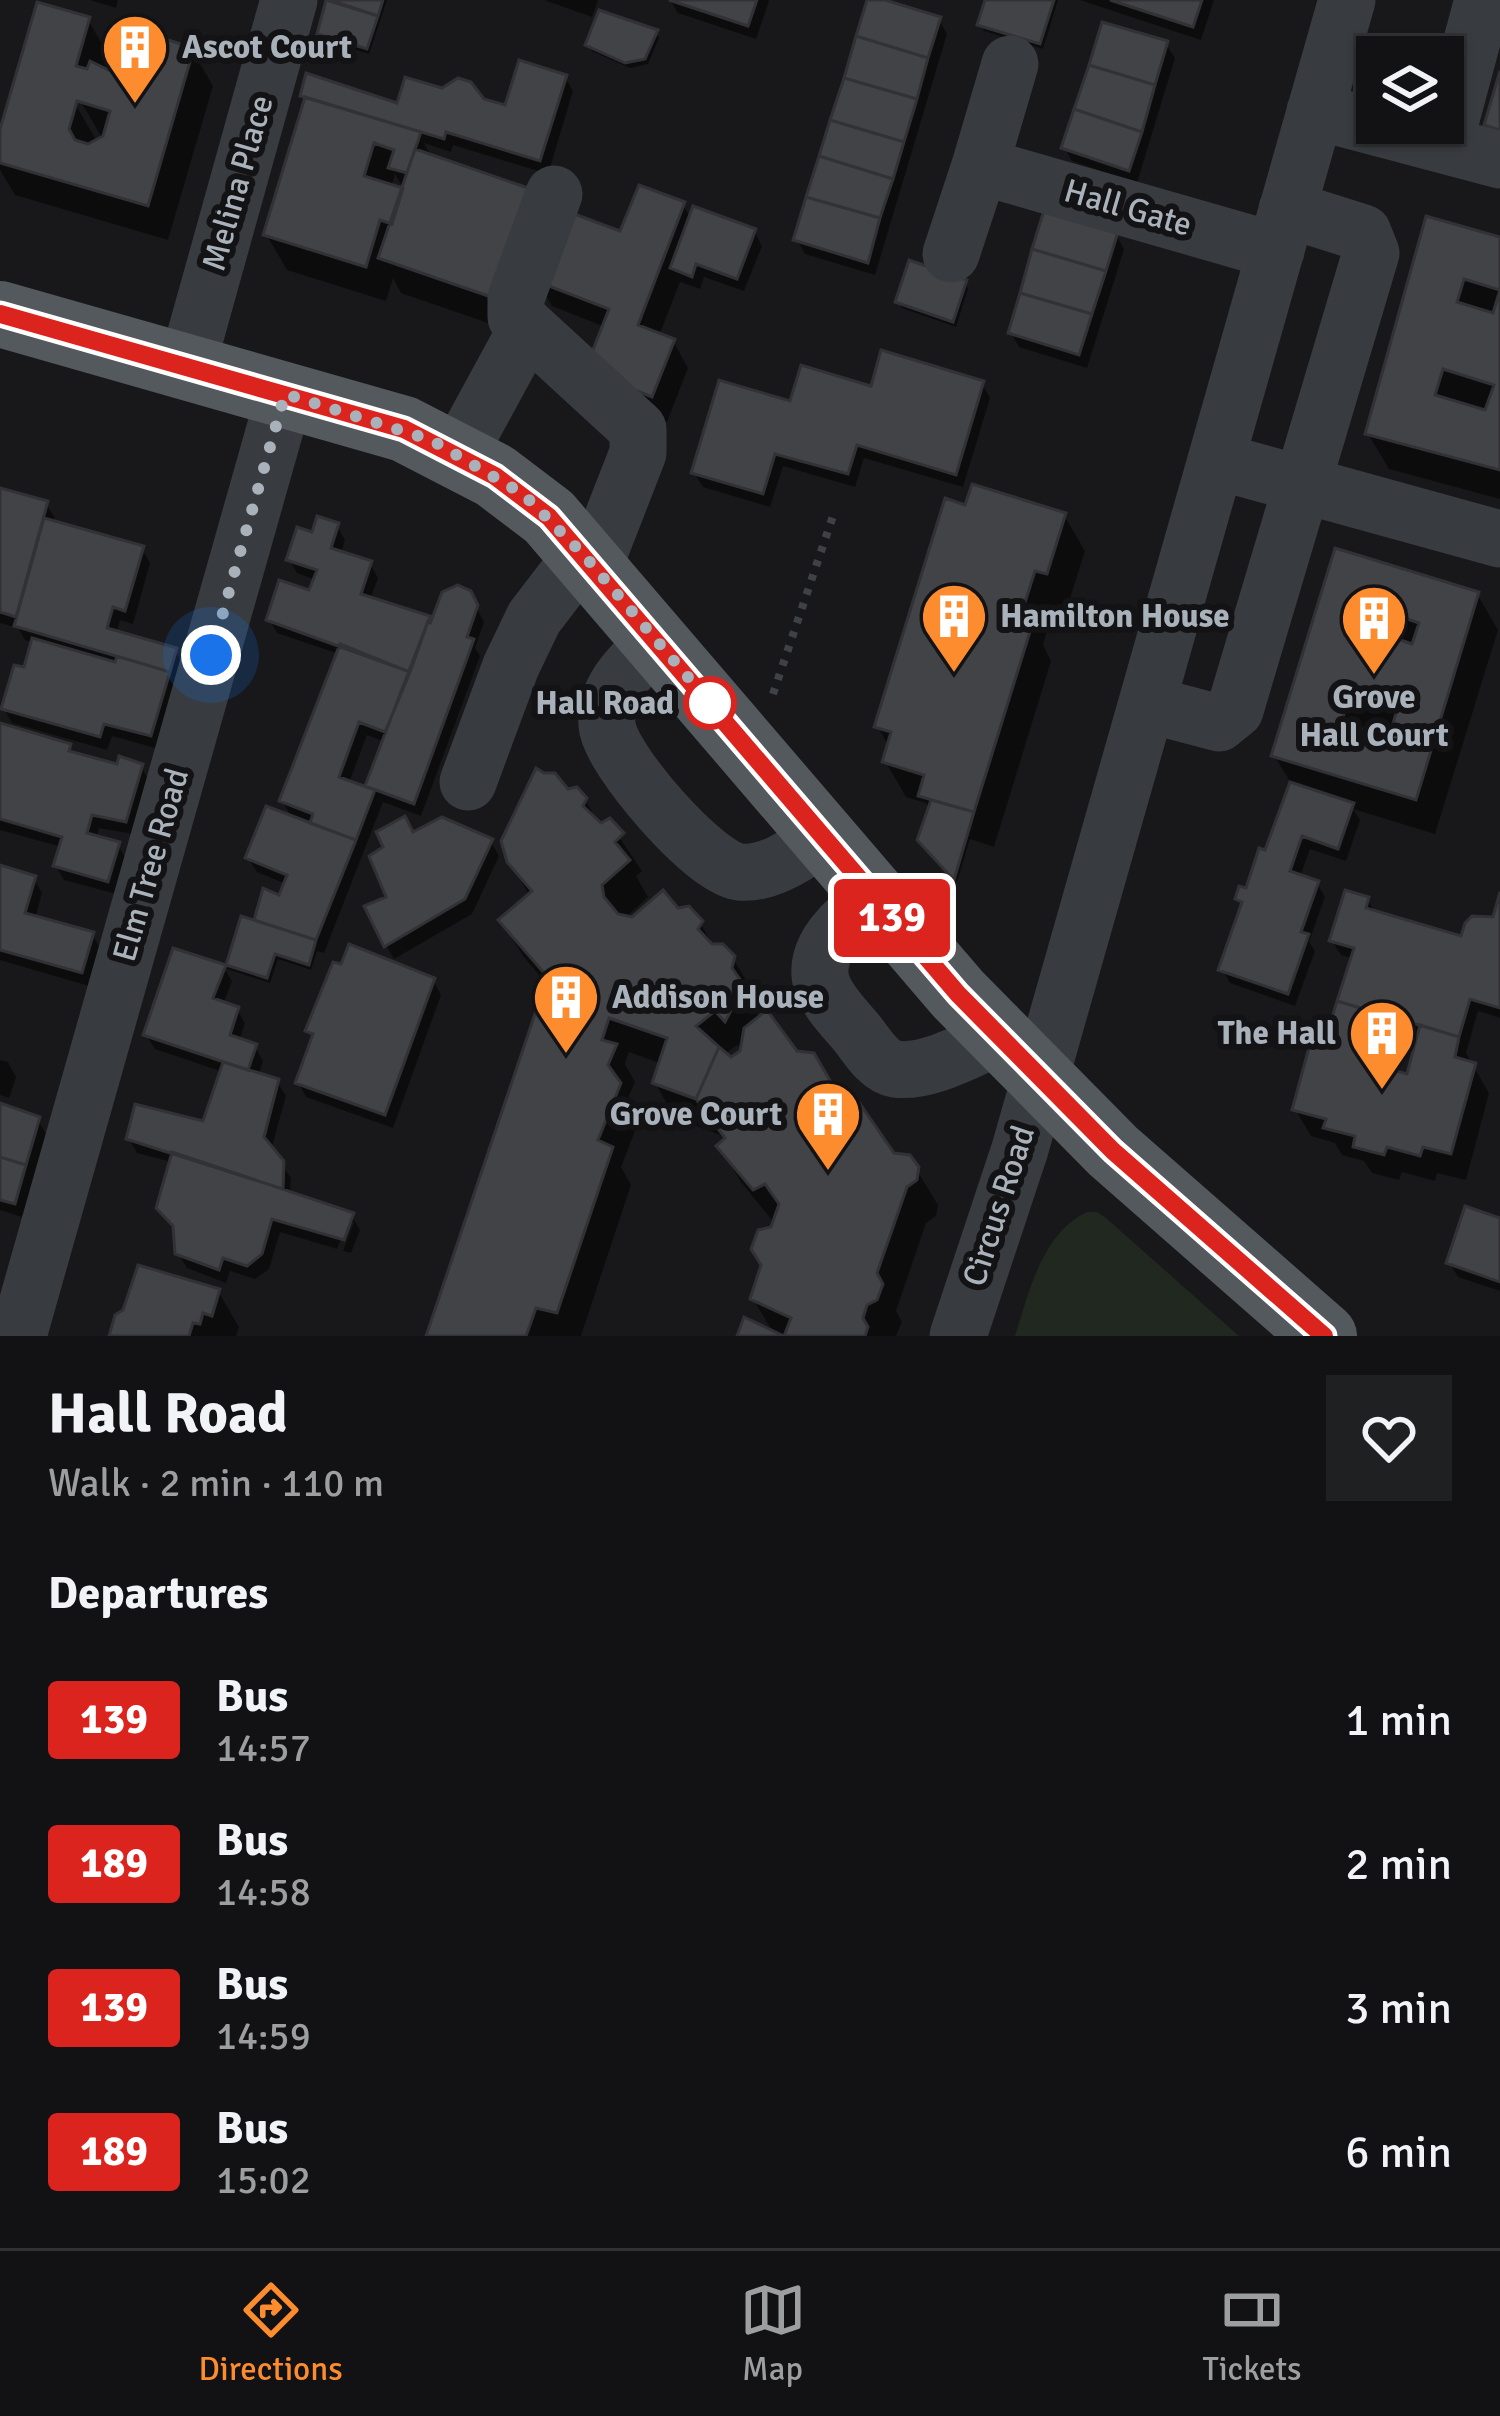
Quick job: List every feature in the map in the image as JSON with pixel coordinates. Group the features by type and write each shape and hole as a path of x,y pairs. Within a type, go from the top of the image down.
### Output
{"main road":[{"path":"0,314 404,429 458,454 523,494 588,560 958,994 1147,1182 1324,1336"}],"street":[{"name":"Melina Place","path":"188,366 289,0"},
{"path":"876,898 851,914 824,952 820,967 821,983 831,1002 876,1057 887,1067 901,1070 941,1060 1019,1056 1147,704 1347,0"},
{"path":"1444,146 1483,0"},
{"path":"951,254 1010,64"},
{"path":"1316,111 1500,160"},
{"name":"Hall Gate","path":"980,166 1282,230 1363,233 1371,253 1301,484"},
{"path":"468,782 534,618 588,560 638,453 638,429 516,316 516,298 554,194"},
{"path":"458,454 526,329"},
{"name":"Elm Tree Road","path":"14,1321 285,394"},
{"path":"1217,461 1500,538"},
{"path":"1147,704 1220,723 1235,710 1301,484"},
{"path":"656,640 622,675 609,699 606,729 671,821 704,856 740,872 783,862 824,838"},
{"name":"Circus Road","path":"958,1336 1020,1149 1019,1056"}],"path":[{"path":"752,752 835,510"}],"shaded area":[{"path":"1087,1212 1106,1218 1239,1336 1015,1336 1048,1249"}],"building":[{"path":"326,0 378,16 367,49 317,34"},
{"path":"330,0 383,0 378,16"},
{"path":"669,0 757,0 748,26"},
{"path":"867,0 885,0 941,17 928,58 856,36"},
{"path":"985,0 1054,0 1040,44 977,25"},
{"path":"1110,0 1202,0 1193,27"},
{"name":"Ascot Court","path":"37,2 90,17 76,66 87,69 90,61 125,78 139,31 194,48 148,206 0,163 0,129","holes":["77,101 110,111 103,136 88,144 75,140 69,129"]},
{"path":"599,10 658,30 645,59 625,63 585,45"},
{"path":"1102,22 1168,41 1155,85 1089,65"},
{"path":"856,36 928,58 917,99 844,78"},
{"path":"519,60 567,75 540,161 446,132 444,139 300,96 306,73 397,103 405,77 442,88 458,78 471,82 484,99 505,105"},
{"path":"1089,65 1155,85 1142,132 1074,109"},
{"path":"1500,71 1500,130 1484,125"},
{"path":"844,78 917,99 904,142 830,120"},
{"path":"305,97 421,132 407,173 388,168 394,150 374,143 364,176 403,188 392,224 380,220 366,267 263,235"},
{"path":"1074,109 1142,132 1129,171 1061,148"},
{"path":"830,120 904,142 893,179 819,156"},
{"path":"415,149 534,190 497,299 378,258"},
{"path":"819,156 893,179 880,218 806,197"},
{"path":"639,185 685,202 638,325 675,339 652,397 585,370 609,309 533,280 561,209 620,231"},
{"path":"806,197 880,218 868,263 793,240"},
{"path":"693,206 756,229 737,279 696,264 692,277 670,268"},
{"path":"1044,210 1118,232 1106,271 1032,249"},
{"path":"1426,216 1500,237 1500,290 1500,470 1365,434","holes":["1464,279 1500,290 1493,313 1457,302","1443,369 1494,385 1485,410 1435,395"]},
{"path":"1032,249 1106,271 1092,314 1020,293"},
{"path":"909,260 967,280 953,322 895,302"},
{"path":"1020,293 1092,314 1079,355 1008,333"},
{"path":"881,350 984,381 956,475 857,445 848,474 775,454 763,494 691,473 719,380 790,401 801,365 871,386"},
{"name":"Hamilton House","path":"972,484 1066,513 1047,574 1035,571 1020,618 1033,622 974,812 918,796 924,775 882,762 891,732 874,727 945,498 965,505"},
{"path":"0,488 48,501 16,617 0,612"},
{"path":"317,516 339,523 331,548 372,561 361,594 430,616 410,672 266,620 279,580 309,590 317,570 286,560 297,527 312,532"},
{"path":"44,518 144,546 125,611 113,607 107,628 177,648 170,672 14,626"},
{"name":"Grove Hall Court","path":"1335,548 1479,592 1416,800 1271,756","holes":["1373,607 1419,623 1412,644 1366,628","1350,695 1397,710 1389,737 1341,723"]},
{"path":"458,585 471,591 478,605 467,637 474,639 414,804 365,786 430,616 430,624 442,592"},
{"path":"32,638 170,672 151,736 104,724 100,737 1,709 14,665 24,667"},
{"path":"340,644 410,672 385,732 359,722 339,777 375,790 356,840 310,823 313,814 279,801"},
{"path":"0,723 71,744 69,751 117,764 119,756 143,764 126,822 92,815 87,833 120,842 108,882 53,866 62,837 0,819"},
{"name":"Addison House","path":"536,768 555,773 568,789 577,787 587,798 583,806 601,823 610,818 624,833 615,842 630,860 602,885 604,897 618,914 632,917 663,890 678,908 689,906 703,921 698,929 712,944 723,944 735,956 732,968 744,985 725,1022 715,1011 696,1026 719,1047 696,1099 652,1083 667,1038 609,1018 602,1040 617,1044 608,1065 621,1083 598,1140 613,1147 557,1313 536,1308 526,1336 426,1336 539,1002 554,1009 565,985 556,976 551,981 498,920 532,891 507,862 501,841"},
{"path":"1290,782 1354,803 1338,849 1302,836 1290,871 1319,881 1301,932 1309,934 1288,994 1218,970 1242,902 1235,899 1239,886 1246,888 1259,848 1265,850"},
{"path":"931,800 974,812 954,880 917,840"},
{"path":"266,806 356,840 316,940 254,920 263,888 279,895 287,875 245,858"},
{"path":"405,816 413,832 442,817 493,839 465,899 384,947 364,906 386,897 369,856 383,847 376,832"},
{"path":"0,865 36,876 25,913 94,932 82,973 0,950"},
{"path":"1345,890 1369,897 1366,908 1461,936 1472,916 1493,917 1500,892 1500,1008 1470,999 1459,1037 1337,1001 1354,948 1329,941"},
{"path":"241,916 316,940 309,965 275,954 267,978 226,965"},
{"path":"349,944 435,978 385,1115 295,1083 313,1034 305,1031 333,962 341,964"},
{"path":"173,948 226,965 213,998 239,1007 230,1035 257,1044 248,1070 143,1035"},
{"name":"The Hall","path":"1337,1001 1380,1014 1367,1063 1407,1074 1420,1025 1459,1037 1455,1057 1476,1063 1451,1154 1423,1147 1420,1156 1387,1147 1384,1155 1353,1147 1355,1136 1323,1128 1326,1119 1292,1110 1317,1018 1331,1021"},
{"name":"Grove Court","path":"767,1010 797,1051 814,1053 839,1096 856,1098 894,1153 910,1155 919,1167 917,1180 907,1187 877,1273 883,1284 877,1300 867,1305 865,1336 784,1336 791,1318 750,1299 761,1265 751,1249 758,1230 771,1227 779,1204 765,1184 753,1190 716,1146 725,1138 696,1099 719,1047 731,1057 740,1051 744,1028"},
{"path":"223,1062 279,1079 264,1137 284,1161 283,1189 126,1139 135,1104 203,1121"},
{"path":"0,1103 40,1117 26,1165 0,1157"},
{"path":"172,1152 354,1213 344,1240 272,1219 262,1254 247,1266 223,1258 219,1270 175,1254 173,1226 156,1208"},
{"path":"0,1157 26,1165 15,1204 0,1200"},
{"path":"1465,1206 1500,1218 1500,1282 1446,1263"},
{"path":"138,1265 220,1289 212,1316 203,1313 189,1336 109,1336"},
{"path":"744,1317 784,1336 737,1336"}],"bus line":[{"name":"139","path":"0,314 404,429 458,454 523,494 594,566 958,994 1113,1151 1324,1336"}],"place":[{"name":"Ascot Court","path":"135,106"},
{"name":"Hamilton House","path":"954,675"},
{"name":"Grove Hall Court","path":"1374,677"},
{"name":"Hall Road","path":"710,703"},
{"name":"Addison House","path":"566,1056"},
{"name":"The Hall","path":"1382,1092"},
{"name":"Grove Court","path":"828,1173"}],"route":[{"path":"211,655 285,394 431,440 523,494 583,554 710,703"}]}
